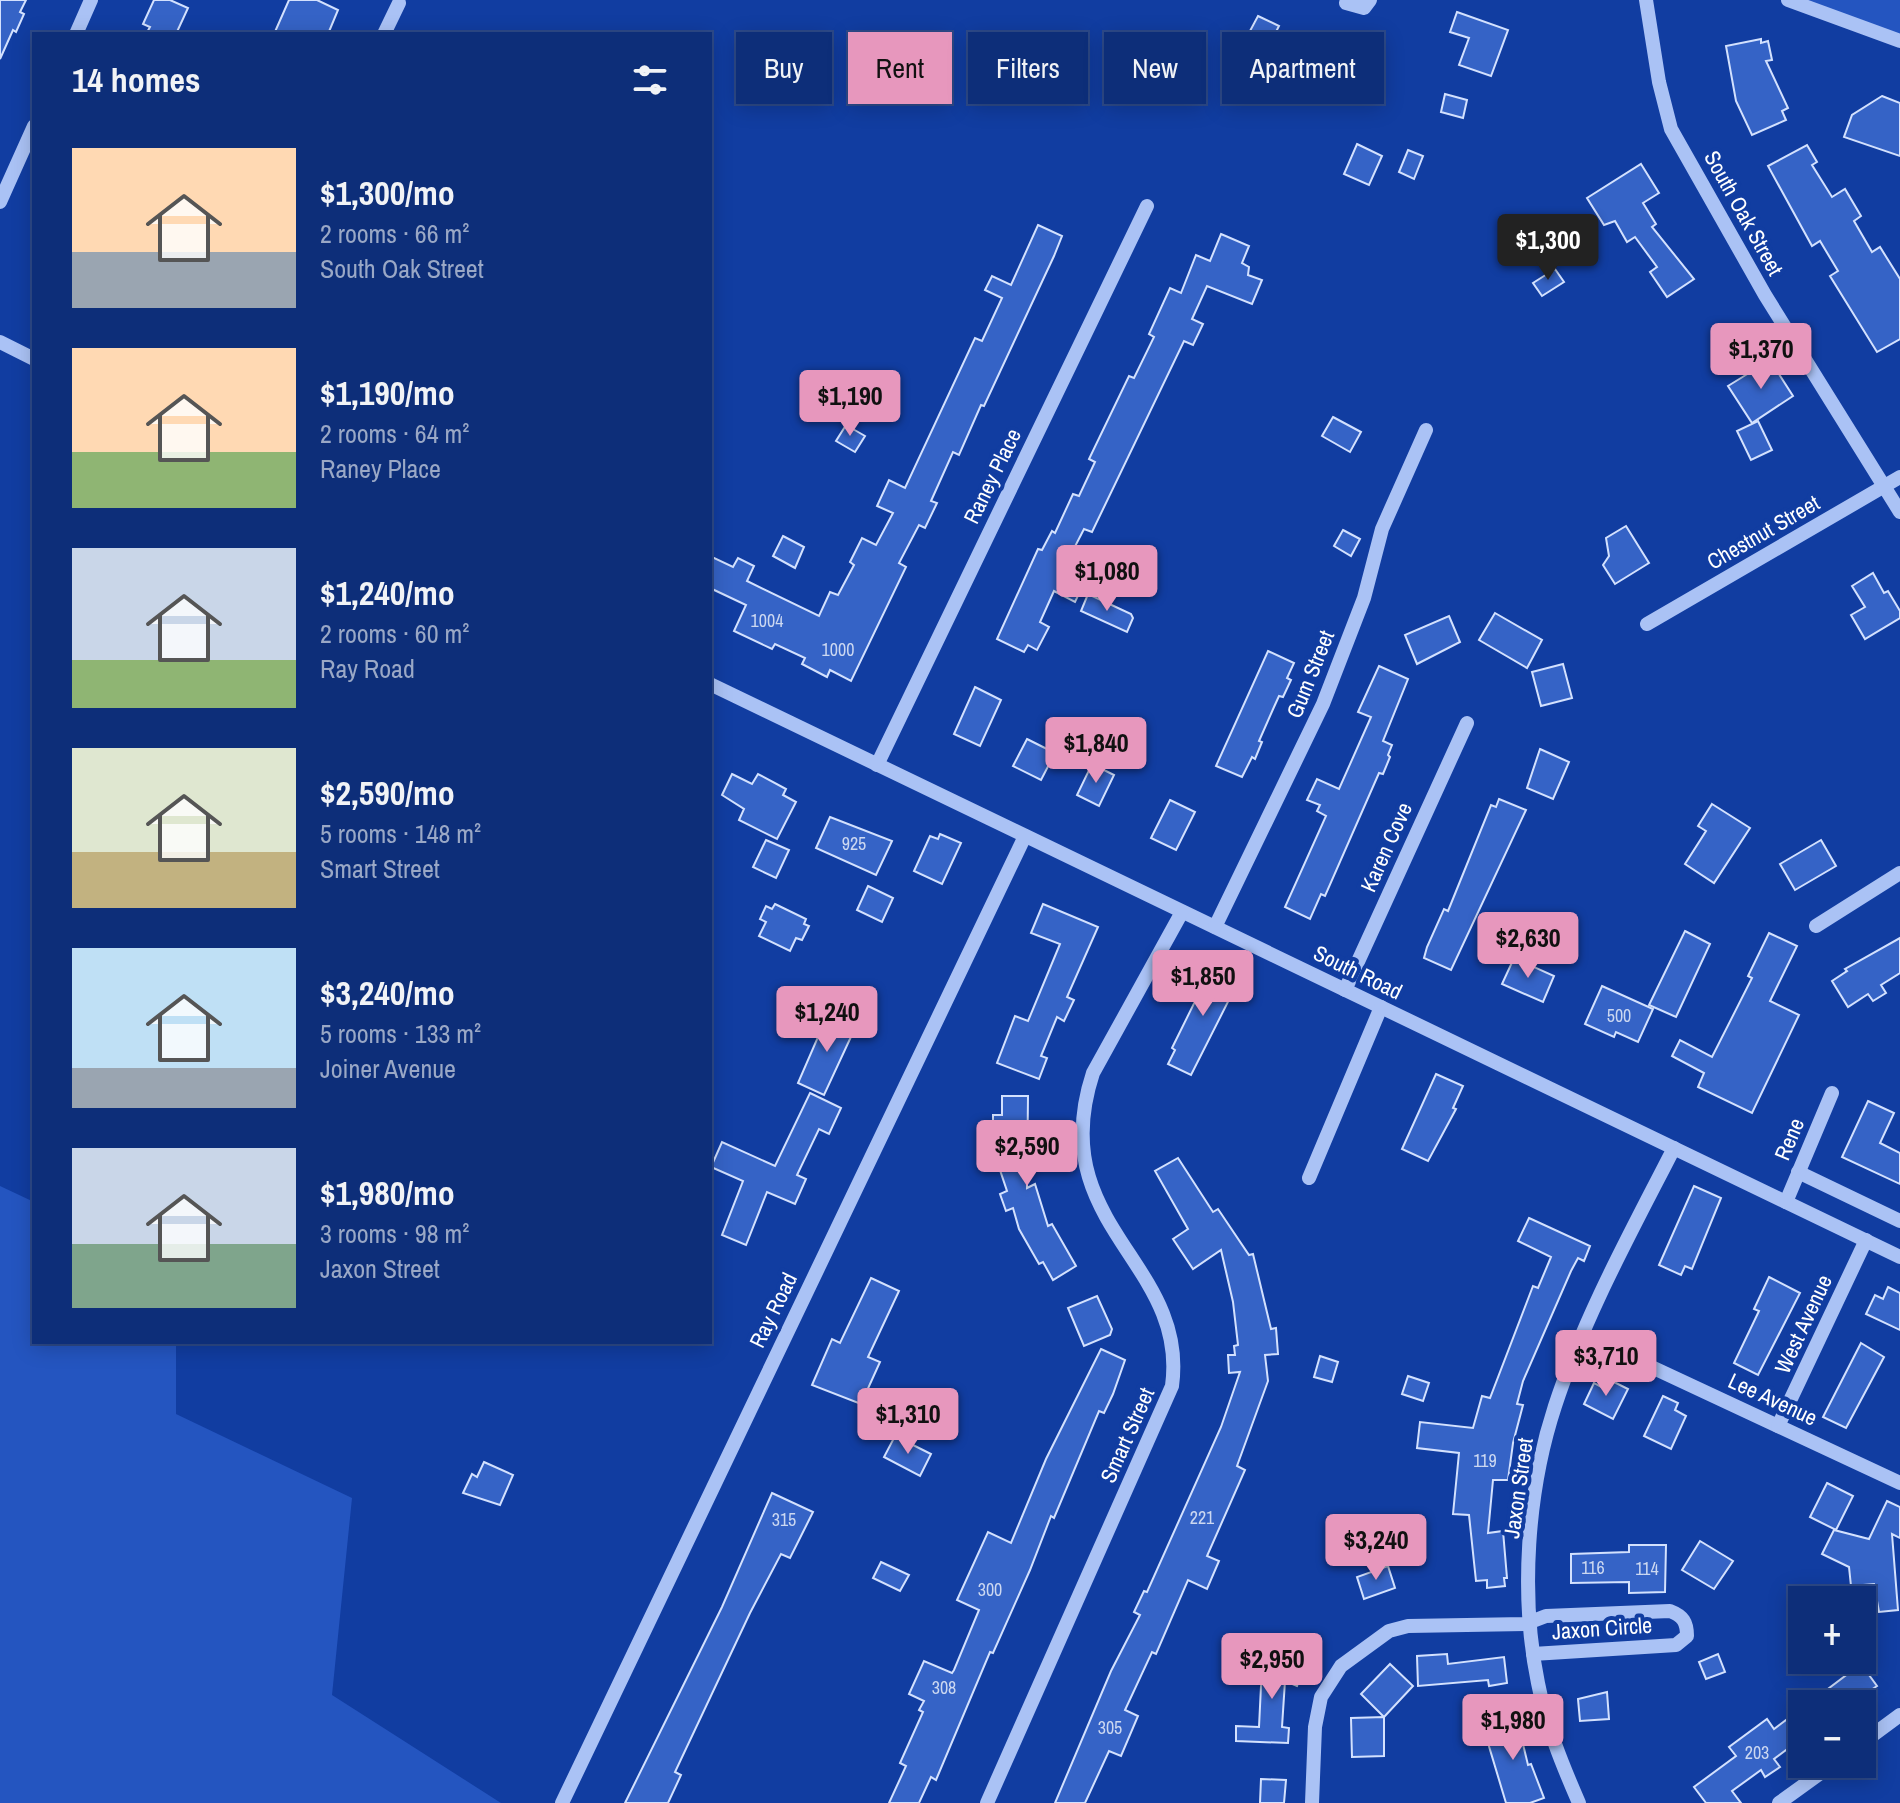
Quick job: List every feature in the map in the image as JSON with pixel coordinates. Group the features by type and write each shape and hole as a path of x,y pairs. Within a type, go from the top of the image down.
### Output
{"street":[{"path":"77,32 91,0"},
{"path":"1346,3 1364,8 1370,0"},
{"name":"South Oak Street","path":"1646,0 1659,82 1671,129 1765,295 1900,512"},
{"path":"1788,0 1900,41"},
{"path":"385,32 399,3"},
{"path":"0,202 32,130"},
{"name":"Raney Place","path":"877,765 1147,206"},
{"path":"0,342 32,358"},
{"name":"Gum Street","path":"1215,927 1323,704 1364,598 1382,529 1426,430"},
{"name":"Chestnut Street","path":"1647,624 1900,477"},
{"name":"South Road","path":"712,685 1786,1202 1899,1252"},
{"name":"Karen Cove","path":"1345,990 1467,723"},
{"name":"Ray Road","path":"562,1803 1025,836"},
{"path":"1816,926 1900,873"},
{"name":"Smart Street","path":"987,1803 1172,1386 1174,1351 1165,1316 1095,1199 1081,1151 1080,1131 1083,1102 1093,1073 1182,912"},
{"path":"1309,1178 1381,1007"},
{"name":"Rene","path":"1786,1202 1832,1093"},
{"name":"Jaxon Street","path":"1579,1803 1553,1741 1533,1654 1532,1521 1542,1455 1554,1408 1583,1335 1674,1148"},
{"path":"1798,1172 1900,1221"},
{"name":"West Avenue","path":"1778,1426 1866,1240"},
{"name":"Lee Avenue","path":"1583,1335 1900,1483"},
{"name":"Jaxon Circle","path":"1532,1622 1546,1616 1670,1611 1680,1614 1687,1624 1687,1636 1676,1645 1533,1654"},
{"path":"1312,1803 1315,1727 1321,1697 1341,1666 1389,1631 1408,1626 1532,1622"},
{"path":"1876,1733 1900,1715"},
{"path":"1779,1803 1814,1778"}],"shaded area":[{"path":"1788,0 1900,0 1900,41"},
{"path":"0,1186 32,1201 32,1344 176,1344 176,1414 352,1498 332,1695 501,1803 0,1803"}],"building":[{"path":"0,0 26,0 20,12 24,14 0,59"},
{"path":"154,0 170,0 188,8 177,32 147,32 150,27 143,24"},
{"path":"289,0 317,0 338,10 329,32 275,32"},
{"path":"1457,12 1508,30 1491,76 1459,65 1469,38 1450,32"},
{"path":"1258,16 1279,26 1276,32 1249,32"},
{"path":"1761,39 1761,43 1768,41 1772,60 1766,61 1788,108 1782,111 1786,120 1752,135 1736,101 1726,46"},
{"path":"1445,94 1467,100 1463,118 1441,112"},
{"path":"1882,96 1900,103 1900,156 1844,137 1852,115"},
{"path":"1357,144 1382,156 1369,185 1344,174"},
{"path":"1807,145 1817,162 1812,165 1832,197 1845,189 1861,216 1854,221 1872,252 1880,247 1900,279 1900,339 1877,352 1830,276 1838,271 1820,241 1812,246 1768,166"},
{"path":"1408,150 1423,156 1414,179 1399,172"},
{"path":"1641,164 1659,193 1643,203 1656,224 1652,227 1694,279 1667,297 1650,272 1657,267 1635,237 1627,242 1615,221 1604,225 1587,198"},
{"path":"1038,225 1062,236 984,406 981,405 959,455 953,452 931,501 937,503 925,528 919,525 899,563 906,567 851,681 830,670 827,677 802,664 805,658 775,644 772,649 734,631 746,605 712,589 712,557 733,567 738,558 754,566 747,581 819,616 830,592 838,595 854,565 850,562 862,538 876,545 893,513 877,506 889,480 905,488 975,338 982,341 1002,298 985,290 992,276 1011,285"},
{"path":"1221,234 1249,246 1242,263 1249,267 1248,275 1262,280 1252,304 1207,286 1192,319 1203,324 1193,345 1184,341 1092,532 1084,529 1068,560 1090,571 1075,602 1054,591 1040,622 1049,627 1037,650 1028,645 1024,652 997,639 1038,549 1042,550 1052,531 1055,533 1073,494 1079,496 1095,462 1089,459 1129,376 1134,378 1154,337 1149,334 1170,288 1181,293 1196,255 1210,261"},
{"path":"1555,269 1564,282 1542,296 1533,283"},
{"path":"1770,360 1793,396 1752,423 1728,386"},
{"path":"1333,417 1361,432 1350,452 1322,436"},
{"path":"1758,421 1772,450 1751,460 1737,431"},
{"path":"846,425 865,436 855,452 836,441"},
{"path":"1626,526 1649,563 1615,584 1603,565 1609,556 1606,538"},
{"path":"1343,530 1360,539 1351,556 1334,546"},
{"path":"783,536 804,547 795,568 773,556"},
{"path":"1873,573 1884,593 1888,591 1900,611 1900,618 1865,639 1851,615 1865,607 1852,586"},
{"path":"1088,594 1131,614 1133,618 1127,632 1081,611"},
{"path":"1495,613 1542,640 1527,668 1479,640"},
{"path":"1449,616 1460,642 1417,664 1405,635"},
{"path":"1268,651 1294,663 1287,678 1291,680 1283,697 1279,696 1259,741 1262,742 1255,759 1252,757 1242,777 1216,766"},
{"path":"1563,664 1572,698 1541,706 1532,672"},
{"path":"1379,666 1408,679 1383,741 1392,745 1390,757 1383,774 1379,773 1325,896 1321,894 1310,919 1285,907 1326,816 1317,811 1320,805 1307,800 1317,779 1339,789 1371,717 1358,712"},
{"path":"975,687 1001,700 980,746 954,734"},
{"path":"1027,739 1055,753 1041,780 1013,766"},
{"path":"1540,749 1569,762 1553,799 1527,788"},
{"path":"1092,764 1114,775 1099,806 1077,795"},
{"path":"732,774 752,784 758,774 786,789 783,795 796,802 777,839 739,820 744,809 722,795"},
{"path":"1499,799 1526,810 1451,970 1424,958 1427,947 1444,909 1448,911 1491,805 1496,807"},
{"path":"1170,800 1195,812 1176,850 1151,838"},
{"path":"1712,804 1750,828 1714,883 1685,864 1706,831 1698,826"},
{"path":"830,817 892,841 876,875 816,848"},
{"path":"940,834 961,843 942,884 914,871 930,836 938,839"},
{"path":"766,840 789,850 776,878 753,867"},
{"path":"1821,840 1836,866 1795,890 1780,864"},
{"path":"868,886 893,898 882,922 857,910"},
{"path":"775,904 806,919 804,924 809,926 802,940 796,938 790,951 759,936 766,922 760,919 766,906 772,909"},
{"path":"1043,904 1098,927 1067,997 1074,1000 1064,1021 1057,1017 1041,1056 1047,1058 1039,1079 997,1063 1015,1016 1028,1021 1060,944 1031,933"},
{"path":"1685,931 1710,944 1676,1017 1649,1005"},
{"path":"1769,933 1797,946 1770,1001 1799,1015 1752,1113 1698,1087 1704,1073 1672,1056 1680,1040 1712,1057 1752,978 1748,976"},
{"path":"1900,938 1900,973 1881,985 1886,993 1873,1001 1868,994 1848,1007 1832,981 1847,971 1845,969"},
{"path":"1514,958 1554,976 1543,1002 1502,984"},
{"path":"1214,963 1241,976 1191,1075 1168,1064 1175,1050 1172,1048"},
{"path":"1602,986 1653,1009 1638,1042 1616,1032 1614,1037 1585,1024"},
{"path":"828,1014 856,1026 824,1095 798,1083"},
{"path":"1436,1074 1463,1086 1453,1108 1456,1109 1428,1161 1402,1149"},
{"path":"810,1093 841,1108 829,1134 819,1129 797,1175 806,1179 795,1204 767,1192 746,1245 722,1235 743,1181 712,1167 722,1142 775,1166"},
{"path":"1002,1096 1028,1096 1027,1188 1035,1184 1048,1226 1052,1224 1076,1266 1053,1280 1043,1262 1039,1264 1019,1229 1013,1208 1006,1211 1000,1194 1007,1191 1000,1170 1001,1133 993,1133 993,1115 1002,1115"},
{"path":"1868,1101 1894,1113 1880,1143 1900,1153 1900,1184 1842,1157"},
{"path":"1178,1158 1213,1212 1218,1209 1249,1255 1253,1254 1271,1329 1276,1328 1278,1354 1265,1355 1268,1381 1237,1466 1245,1470 1207,1556 1219,1561 1207,1589 1188,1580 1156,1654 1152,1652 1125,1710 1138,1716 1121,1756 1109,1751 1085,1803 1055,1803 1111,1671 1140,1615 1134,1612 1144,1591 1147,1592 1221,1427 1240,1372 1229,1373 1228,1355 1235,1355 1234,1346 1238,1345 1233,1302 1221,1250 1193,1269 1173,1239 1188,1229 1155,1171"},
{"path":"1694,1186 1721,1198 1692,1269 1685,1266 1681,1275 1659,1265"},
{"path":"1529,1218 1590,1246 1584,1261 1578,1258 1571,1271 1523,1381 1517,1404 1523,1405 1508,1480 1493,1480 1488,1533 1503,1531 1507,1578 1504,1578 1505,1586 1487,1588 1487,1580 1476,1581 1469,1515 1453,1514 1459,1453 1417,1448 1420,1422 1473,1428 1482,1396 1490,1398 1533,1286 1538,1288 1551,1257 1518,1241"},
{"path":"1769,1277 1800,1293 1758,1375 1734,1363 1759,1311 1754,1309"},
{"path":"871,1278 899,1291 868,1357 880,1362 861,1404 812,1385 832,1339 840,1343"},
{"path":"1888,1287 1900,1293 1900,1330 1866,1314 1875,1295 1883,1299"},
{"path":"1097,1296 1112,1329 1110,1335 1084,1346 1068,1308"},
{"path":"1861,1343 1884,1357 1846,1428 1823,1417"},
{"path":"1101,1349 1125,1360 1113,1394 1104,1413 1099,1411 936,1780 931,1777 919,1803 889,1803 906,1766 900,1763 923,1712 919,1710 924,1701 909,1694 924,1661 952,1673 954,1670 979,1610 957,1600 988,1532 1011,1543 1046,1459"},
{"path":"1320,1356 1338,1362 1332,1382 1314,1377"},
{"path":"1408,1376 1429,1383 1423,1401 1402,1394"},
{"path":"1606,1378 1628,1389 1613,1419 1584,1404 1594,1383 1601,1387"},
{"path":"1663,1396 1678,1403 1675,1410 1686,1416 1671,1449 1644,1436"},
{"path":"895,1436 931,1454 920,1476 884,1457"},
{"path":"484,1462 513,1475 500,1505 463,1493 472,1474 477,1477"},
{"path":"1827,1483 1853,1496 1836,1530 1810,1517"},
{"path":"772,1493 813,1512 790,1558 781,1554 750,1613 675,1772 681,1775 668,1803 625,1803 722,1607"},
{"path":"1887,1501 1900,1507 1900,1538 1892,1534 1898,1610 1879,1612 1876,1586 1851,1586 1849,1567 1822,1554 1834,1530 1869,1539"},
{"path":"1700,1541 1733,1561 1714,1589 1682,1570"},
{"path":"1629,1545 1666,1545 1665,1592 1629,1593 1629,1582 1571,1583 1571,1554 1629,1552"},
{"path":"881,1562 909,1575 900,1591 873,1578"},
{"path":"1388,1566 1395,1588 1364,1599 1357,1577"},
{"path":"1265,1651 1305,1666 1297,1686 1285,1681 1282,1727 1289,1728 1288,1743 1236,1741 1236,1726 1259,1727 1261,1686 1267,1670 1259,1667"},
{"path":"1447,1654 1448,1664 1504,1657 1507,1683 1489,1686 1488,1680 1418,1686 1417,1656"},
{"path":"1718,1654 1725,1672 1706,1679 1699,1662"},
{"path":"1390,1664 1413,1686 1384,1717 1361,1694"},
{"path":"1848,1674 1868,1674 1877,1686 1871,1690 1827,1690"},
{"path":"1607,1692 1609,1719 1580,1721 1578,1699"},
{"path":"1516,1715 1528,1765 1531,1764 1544,1798 1530,1803 1506,1803 1488,1743 1492,1741 1487,1722"},
{"path":"1384,1717 1384,1756 1352,1757 1351,1718"},
{"path":"1788,1718 1788,1748 1774,1759 1780,1767 1765,1777 1761,1770 1732,1791 1741,1803 1706,1803 1694,1787 1736,1756 1729,1747 1767,1719 1774,1729"},
{"path":"1261,1779 1286,1780 1284,1803 1260,1803"}]}
